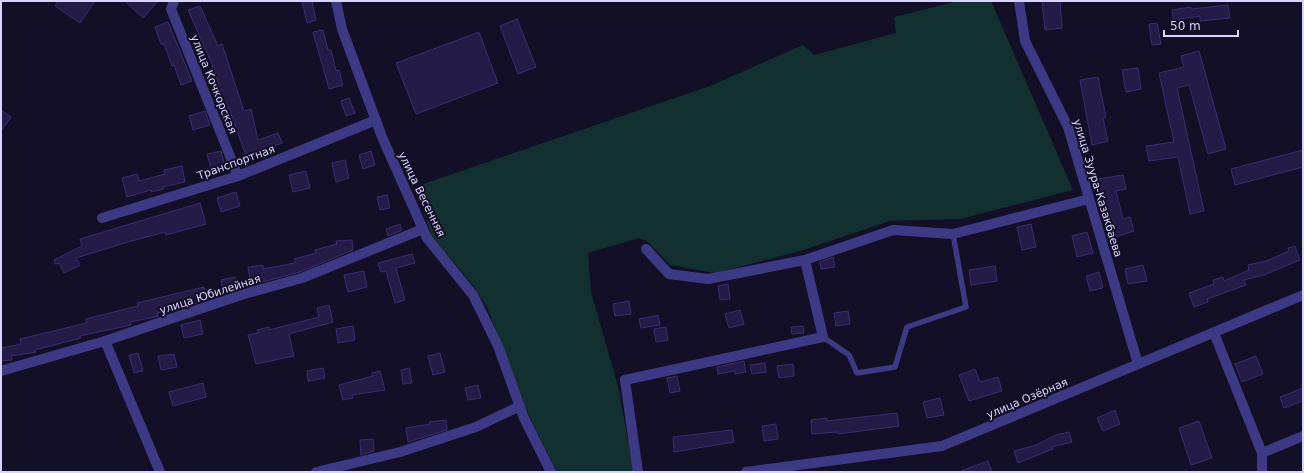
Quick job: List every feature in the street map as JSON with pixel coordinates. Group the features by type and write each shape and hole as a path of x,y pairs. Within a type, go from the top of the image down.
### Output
{"street":[{"name":"улица Кочкорская","path":"174,1 171,9 238,176"},
{"name":"улица Весенняя","path":"336,1 342,29 376,120 427,238 473,295 498,346 520,406 551,472"},
{"name":"улица Зуура-Казакбаева","path":"1019,1 1025,41 1068,127 1138,364"},
{"name":"Транспортная","path":"102,218 238,176 376,120"},
{"path":"646,249 669,274 708,279 805,260 893,230 953,234 1089,199"},
{"name":"улица Юбилейная","path":"1,371 105,341 244,294 302,278 423,229"},
{"path":"638,472 624,380 823,337 805,260"},
{"name":"улица Озёрная","path":"746,472 942,446 1303,295"},
{"path":"1214,333 1262,453 1262,472"},
{"path":"105,341 160,472"},
{"path":"316,472 400,452 476,427 520,406"},
{"path":"1262,453 1303,436"}],"lane":[{"path":"823,337 849,354 857,373 895,367 907,327 966,308 953,234"}],"green space":[{"path":"958,1 991,1 1073,190 960,219 890,221 797,252 715,273 670,265 647,241 639,238 588,253 591,292 618,386 634,472 557,472 530,418 487,307 473,285 431,235 417,186 710,86 803,45 814,55 896,33 894,17"}],"building":[{"path":"58,1 95,1 80,23 55,6"},
{"path":"125,1 158,1 143,18"},
{"path":"302,1 312,1 316,20 307,23"},
{"path":"1042,1 1060,1 1062,28 1045,30"},
{"path":"1228,5 1230,18 1200,21 1200,16 1174,20 1172,10 1191,7 1192,9"},
{"path":"200,6 218,46 222,44 244,111 251,109 258,140 278,133 282,143 246,156 229,108 227,109 212,64 188,10"},
{"path":"517,19 536,67 518,74 500,26"},
{"path":"168,22 192,81 181,85 174,65 172,66 164,44 161,44 155,27"},
{"path":"1157,23 1161,44 1152,45 1149,24"},
{"path":"323,30 328,50 331,50 336,71 339,70 343,85 329,89 313,32"},
{"path":"479,32 498,83 416,114 396,63"},
{"path":"1199,51 1226,149 1208,154 1189,85 1177,88 1204,211 1190,214 1178,157 1149,161 1146,146 1174,142 1159,73 1184,67 1181,56"},
{"path":"1138,68 1141,89 1126,92 1122,70"},
{"path":"1098,77 1106,117 1103,118 1108,141 1092,145 1080,80"},
{"path":"349,98 355,113 346,116 341,101"},
{"path":"1,110 11,117 1,131"},
{"path":"205,111 210,125 193,130 189,116"},
{"path":"1303,150 1303,167 1235,185 1231,169"},
{"path":"221,151 225,166 211,170 207,154"},
{"path":"371,151 375,165 363,169 359,155"},
{"path":"345,160 349,178 336,182 332,163"},
{"path":"182,166 185,182 163,187 164,189 151,192 151,190 127,197 122,178 137,174 139,181 165,174 164,170"},
{"path":"306,171 310,188 293,192 289,175"},
{"path":"1123,175 1126,189 1116,191 1123,219 1130,217 1134,231 1115,237 1102,193 1101,194 1098,179"},
{"path":"236,192 240,206 221,212 217,198"},
{"path":"387,195 390,208 380,210 377,197"},
{"path":"200,203 206,224 166,235 165,232 76,258 80,265 64,273 59,263 55,264 54,260 82,246 80,239"},
{"path":"400,224 402,230 388,236 386,229"},
{"path":"1031,224 1036,247 1022,250 1017,227"},
{"path":"1087,232 1093,253 1077,257 1072,236"},
{"path":"352,240 353,250 300,272 251,285 248,267 263,265 263,269 295,263 294,259 316,253 315,250 337,244 336,241"},
{"path":"1295,246 1300,260 1264,275 1244,280 1246,285 1207,299 1208,302 1194,307 1189,293 1214,284 1213,280 1223,277 1224,281 1249,270 1248,265 1266,261 1289,251 1288,248"},
{"path":"412,254 415,263 396,268 405,300 395,303 386,271 381,272 378,263"},
{"path":"833,257 835,267 821,269 820,262"},
{"path":"1143,265 1147,281 1128,284 1125,269"},
{"path":"995,266 997,281 971,285 969,270"},
{"path":"364,271 367,287 348,292 344,275"},
{"path":"1099,272 1103,288 1090,291 1086,276"},
{"path":"235,277 237,289 224,294 221,280"},
{"path":"728,284 730,299 720,300 718,286"},
{"path":"204,287 207,300 181,307 179,309 157,313 158,316 130,322 131,325 80,336 81,338 35,350 36,352 11,356 12,360 1,361 1,348 21,344 20,339 87,323 86,319 138,306 137,303"},
{"path":"629,301 631,314 615,316 613,304"},
{"path":"329,305 333,322 289,334 294,356 256,364 248,335 258,333 257,330 269,327 269,330 319,317 317,308"},
{"path":"740,310 744,324 729,328 725,314"},
{"path":"848,311 850,324 836,326 834,313"},
{"path":"658,315 660,325 641,328 639,319"},
{"path":"200,320 203,334 184,338 181,325"},
{"path":"353,326 355,340 338,343 336,329"},
{"path":"803,326 804,333 792,334 791,327"},
{"path":"666,327 668,340 656,342 654,329"},
{"path":"138,353 143,371 134,373 129,355"},
{"path":"440,353 445,372 433,375 428,356"},
{"path":"174,354 177,367 161,370 158,356"},
{"path":"1256,356 1263,374 1242,382 1235,364"},
{"path":"744,361 746,372 735,374 735,371 718,374 717,367"},
{"path":"765,363 766,372 752,374 750,365"},
{"path":"793,364 794,376 779,378 777,366"},
{"path":"323,368 325,378 308,381 307,371"},
{"path":"409,368 412,383 403,384 401,370"},
{"path":"975,369 980,382 998,377 1002,391 969,401 959,375"},
{"path":"380,371 385,390 352,395 353,398 343,400 339,385 373,376 372,373"},
{"path":"677,376 680,391 670,393 667,378"},
{"path":"203,383 206,397 173,406 169,392"},
{"path":"478,385 481,398 468,400 465,388"},
{"path":"1303,388 1303,401 1284,408 1280,397"},
{"path":"940,398 944,415 927,418 923,402"},
{"path":"1115,410 1120,424 1103,431 1097,418"},
{"path":"897,413 899,426 838,434 837,432 812,434 811,420 827,418 827,421"},
{"path":"446,420 447,430 408,442 406,428 430,424 429,422"},
{"path":"1199,421 1212,458 1191,465 1179,428"},
{"path":"776,424 778,439 764,441 762,426"},
{"path":"732,430 734,442 674,452 673,437"},
{"path":"1069,432 1072,442 1052,447 1053,449 1018,463 1014,451 1036,445 1056,435"},
{"path":"373,439 374,451 361,455 360,440"},
{"path":"988,461 992,472 961,472 961,471"}]}
